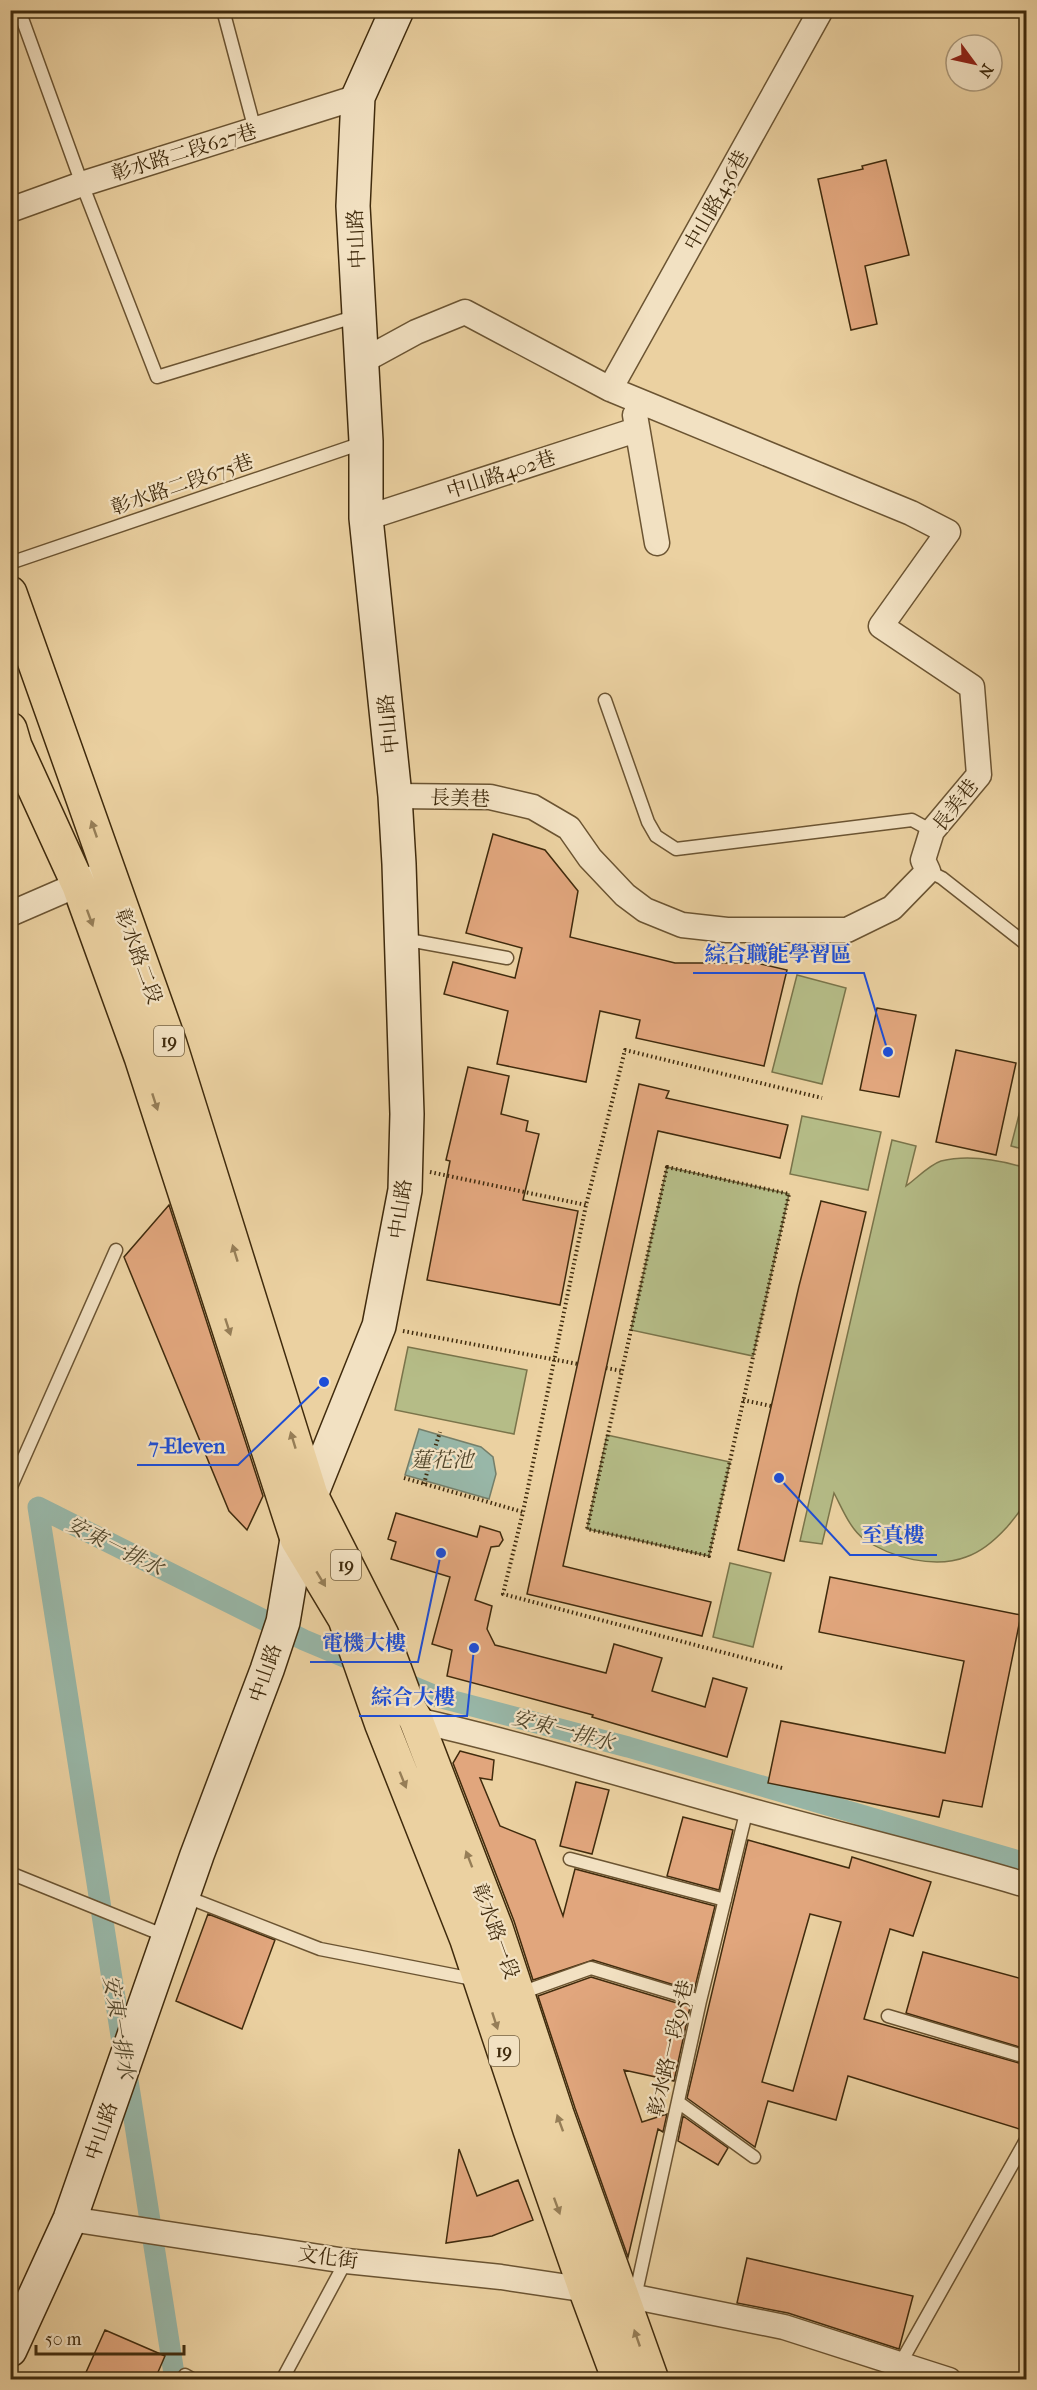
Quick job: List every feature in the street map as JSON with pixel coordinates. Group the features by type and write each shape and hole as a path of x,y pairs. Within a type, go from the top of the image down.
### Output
{"main road":[{"name":"彰水路二段","path":"10,593 108,870 156,1051 297,1539"},
{"name":"彰水路二段","path":"10,729 15,746 156,1051 311,1495"},
{"name":"彰水路一段","path":"311,1495 382,1635 496,1928 557,2114 629,2297 652,2379"},
{"name":"彰水路一段","path":"297,1539 345,1619 382,1725 482,1981 530,2130 586,2291 620,2379"}],"street":[{"name":"中山路","path":"10,2350 70,2219 183,1896 267,1670 283,1622 297,1539 311,1495 379,1326 403,1200 406,1114 395,796 366,518 366,441 360,362 361,315 353,206 358,97 397,10"},
{"name":"中山路436巷","path":"610,389 821,10"},
{"name":"彰水路二段627巷","path":"10,210 82,184 358,97"},
{"path":"360,362 416,332 465,312 633,399 636,430 657,543"},
{"name":"長美巷","path":"395,796 490,797 533,807 569,828 590,858 626,896 645,910 682,925 727,930 847,930 892,908 928,872 923,860 932,831 979,775 972,687 881,626 948,532 911,513 633,399"},
{"name":"中山路402巷","path":"366,518 636,430"},
{"path":"10,914 79,886 108,870"},
{"path":"412,1714 1026,1885"},
{"name":"文化街","path":"70,2219 346,2260 501,2277 629,2297 784,2327 949,2379"}],"lane":[{"path":"19,10 82,184 157,377 361,315"},
{"path":"223,10 255,130"},
{"name":"彰水路二段675巷","path":"10,563 366,441"},
{"path":"605,700 648,822 656,836 676,849 912,820 932,831"},
{"path":"928,872 942,878 1026,944"},
{"path":"401,938 507,958"},
{"path":"11,1488 116,1250"},
{"name":"彰水路一段95巷","path":"629,2297 747,1809"},
{"path":"570,1859 725,1900"},
{"path":"10,1873 168,1938"},
{"path":"183,1896 320,1949 482,1981"},
{"path":"518,1994 591,1968 700,2001"},
{"path":"888,2016 1026,2057"},
{"path":"678,2102 754,2157"},
{"path":"900,2364 1026,2140"},
{"path":"282,2379 346,2260"},
{"path":"182,2379 185,2374 194,2379"}],"path":[{"path":"782,1668 503,1594 523,1512 586,1205 625,1050 822,1098"},
{"path":"405,1167 586,1205"},
{"path":"667,1167 789,1194 709,1556 586,1529 622,1371 667,1167"},
{"path":"379,1326 578,1364"},
{"path":"606,1368 622,1371"},
{"path":"743,1400 771,1406"},
{"path":"433,1454 440,1432"},
{"path":"424,1484 429,1465"},
{"path":"404,1478 523,1512"}],"green space":[{"path":"797,975 846,988 822,1084 772,1072"},
{"path":"1026,1087 1026,1150 1011,1146"},
{"path":"802,1116 881,1132 868,1190 790,1174"},
{"path":"892,1140 916,1146 906,1186 932,1166 952,1159 984,1159 1026,1168 1026,1496 1016,1516 994,1540 972,1555 941,1562 927,1562 900,1556 887,1552 864,1539 847,1518 834,1493 822,1544 800,1541"},
{"path":"667,1167 789,1194 753,1356 631,1330"},
{"path":"408,1347 527,1370 514,1434 395,1410"},
{"path":"607,1435 730,1462 709,1556 587,1529"},
{"path":"730,1563 771,1573 753,1647 713,1637"}],"water":[{"name":"蓮花池","path":"419,1429 481,1447 493,1457 496,1474 489,1499 405,1475"}],"building":[{"path":"886,160 909,255 865,266 877,324 851,330 818,179 863,169 862,166"},
{"path":"493,834 545,850 578,891 570,937 675,963 756,963 787,970 764,1066 636,1038 640,1020 600,1011 586,1082 497,1064 508,1011 444,994 453,962 515,978 522,948 466,933"},
{"path":"877,1008 916,1015 899,1097 860,1090"},
{"path":"956,1050 1016,1063 996,1155 936,1142"},
{"path":"468,1067 509,1076 501,1114 528,1121 526,1131 539,1134 523,1200 578,1211 560,1305 427,1280 450,1161 446,1160"},
{"path":"639,1084 669,1091 666,1098 788,1125 780,1158 658,1131 563,1566 711,1602 702,1636 527,1594"},
{"path":"821,1201 866,1212 784,1561 738,1550"},
{"path":"169,1205 263,1496 247,1530 229,1511 124,1257"},
{"path":"396,1513 477,1537 480,1526 500,1532 503,1540 499,1546 491,1547 475,1600 492,1606 487,1629 495,1645 606,1673 614,1644 662,1658 652,1691 705,1707 713,1678 747,1688 727,1757 592,1717 593,1715 447,1676 452,1650 432,1644 450,1577 391,1559 396,1542 388,1539"},
{"path":"830,1577 1021,1615 982,1807 943,1800 939,1817 768,1783 781,1721 945,1753 964,1661 819,1632"},
{"path":"460,1751 494,1760 492,1780 480,1778 500,1826 535,1840 563,1916 575,1869 715,1906 694,1991 593,1960 533,1980 514,1921 453,1763"},
{"path":"576,1782 609,1790 592,1854 560,1846"},
{"path":"683,1817 733,1830 719,1890 667,1876"},
{"path":"748,1840 849,1868 852,1857 931,1882 913,1936 890,1929 864,2019 1026,2065 1026,2131 848,2076 836,2120 768,2101 755,2147 687,2098","holes":["810,1914 841,1922 793,2091 762,2082"]},
{"path":"208,1914 275,1940 242,2029 176,2001"},
{"path":"923,1952 1026,1980 1026,2049 906,2013"},
{"path":"591,1977 690,2007 674,2081 624,2070 642,2122 667,2114 663,2132 658,2129 628,2257 538,1996"},
{"path":"683,2116 728,2148 718,2165 678,2141"},
{"path":"459,2149 477,2196 518,2180 533,2220 492,2236 446,2243"},
{"path":"747,2258 913,2296 899,2349 788,2313 737,2303"},
{"path":"105,2330 165,2356 155,2379 83,2379"}],"waterway":[{"name":"安東一排水","path":"175,2380 38,1507 304,1640 366,1666"},
{"name":"安東一排水","path":"395,1679 438,1697 628,1747 1026,1863"}],"place":[{"name":"綜合職能學習區","path":"888,1052"},
{"name":"7-Eleven","path":"324,1382"},
{"name":"至真樓","path":"779,1478"},
{"name":"電機大樓","path":"441,1553"},
{"name":"綜合大樓","path":"474,1648"}]}
